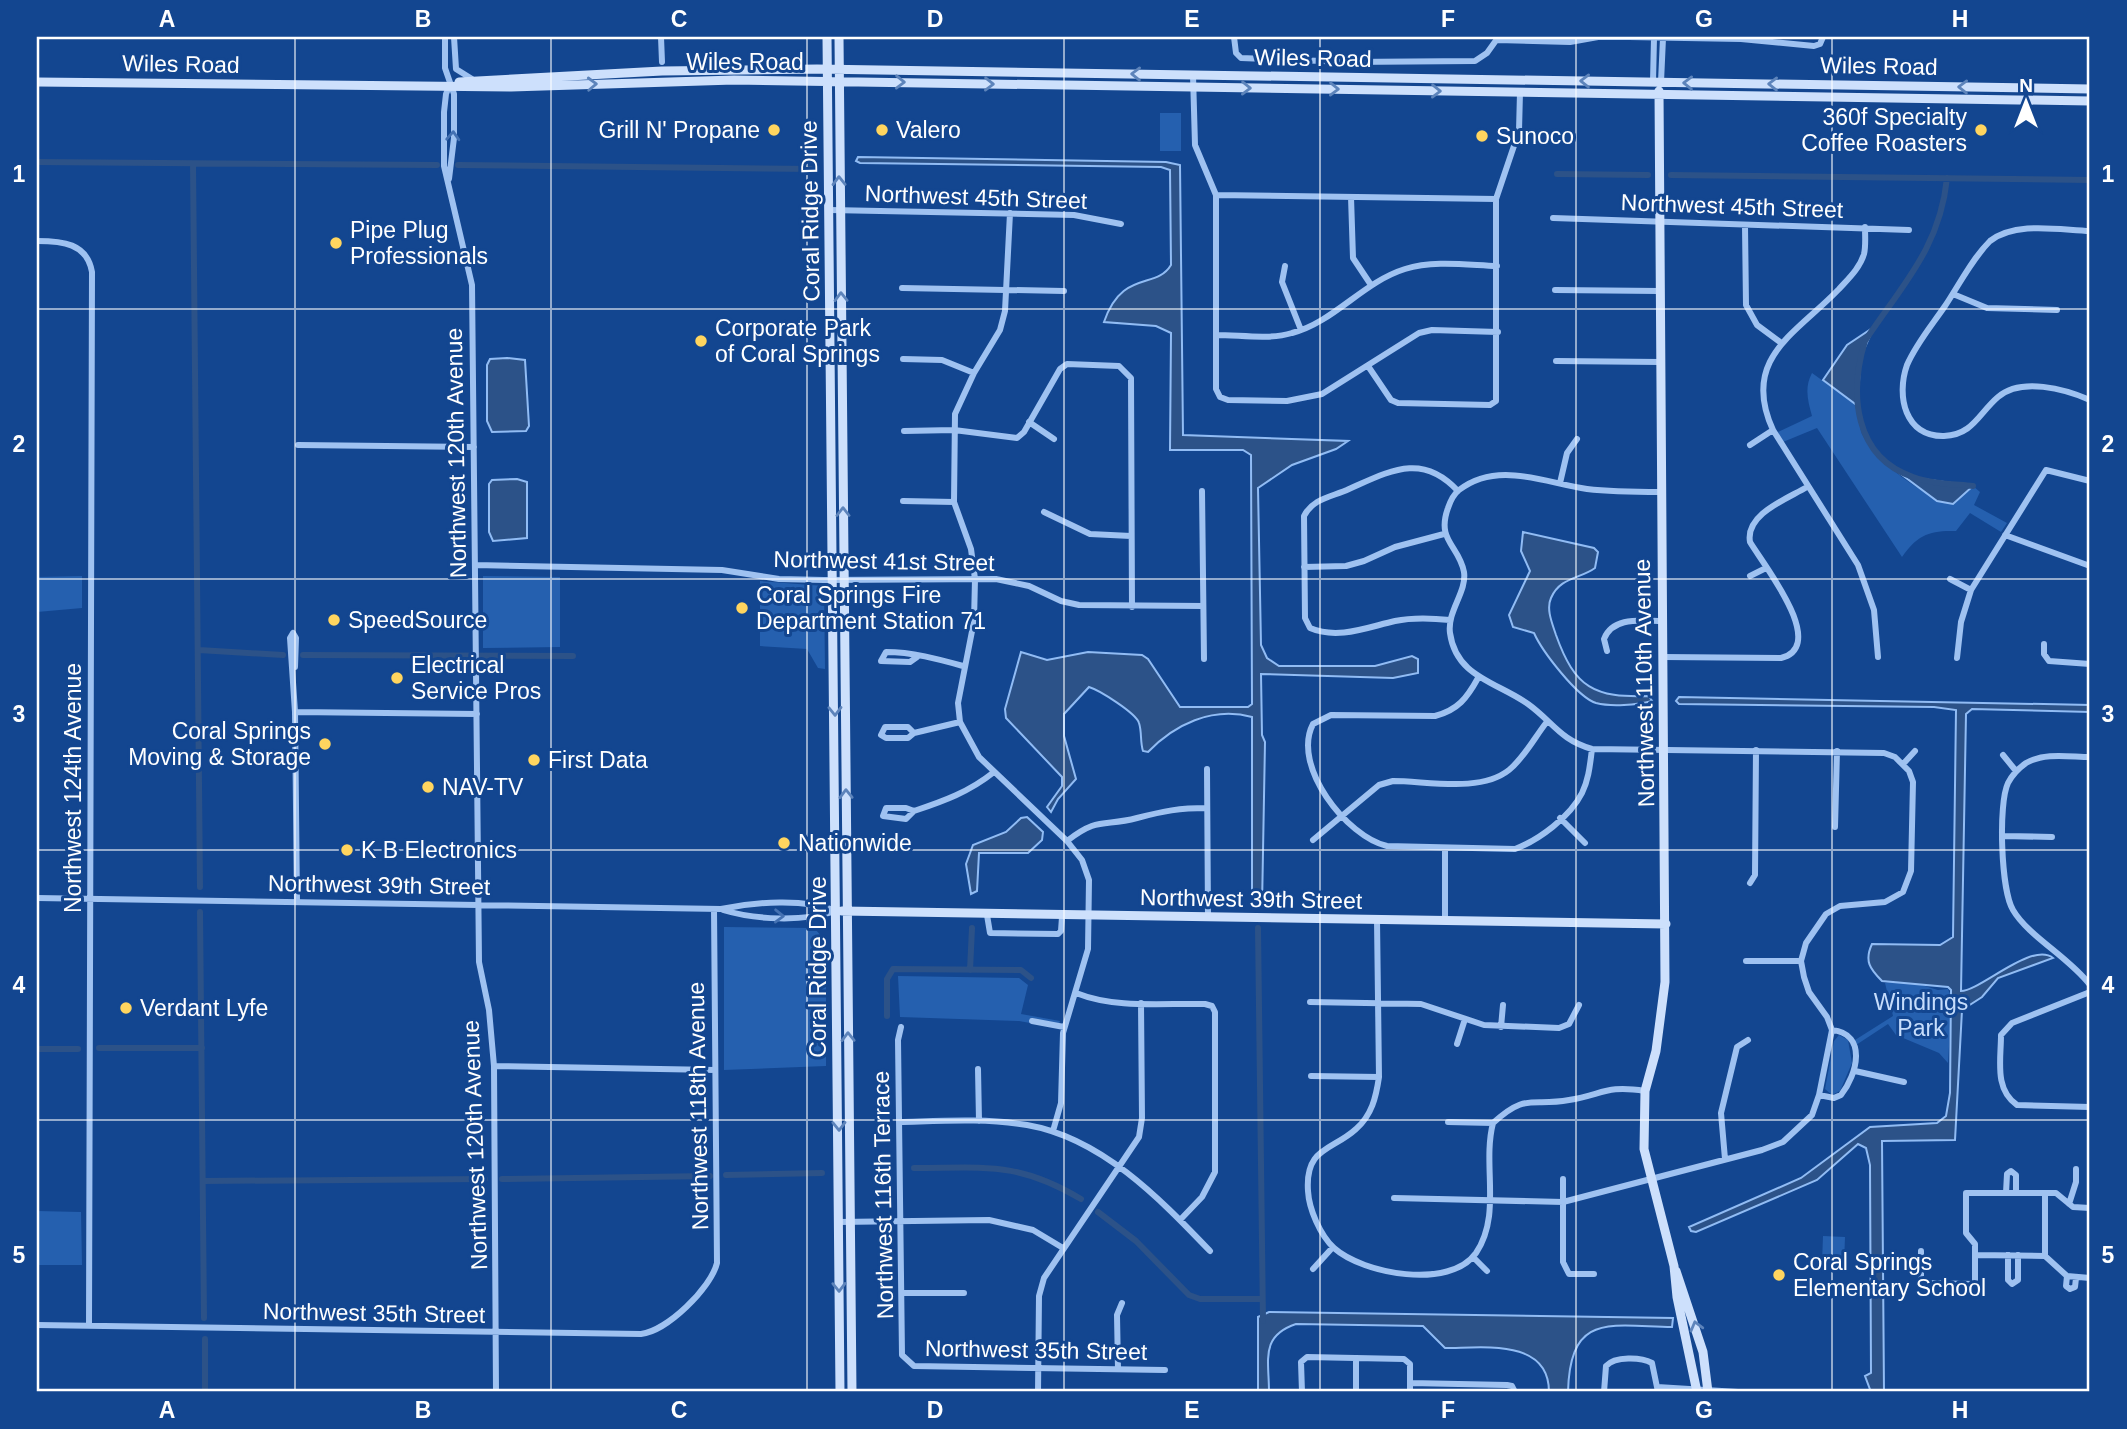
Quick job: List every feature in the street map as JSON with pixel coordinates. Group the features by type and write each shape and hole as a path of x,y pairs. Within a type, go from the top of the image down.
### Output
{"main road":[{"name":"Coral Ridge Drive","path":"827,37 835,210"},
{"name":"Coral Ridge Drive","path":"838,37 835,210 838,580 836,911 840,1392"},
{"name":"Wiles Road","path":"451,84 473,80 662,71 839,69 2090,89"},
{"name":"Wiles Road","path":"37,82 451,84 511,87 734,80 2090,101"},
{"path":"1520,92 1535,80"},
{"name":"Northwest 110th Avenue","path":"1657,82 1666,924 1662,1014 1645,1091 1644,1149 1674,1266 1686,1293 1700,1341 1708,1391"},
{"name":"Coral Ridge Drive","path":"838,580 847,911 852,1392"},
{"name":"Northwest 39th Street","path":"836,911 1062,917 1666,924"},
{"path":"838,1075 849,1095"},
{"name":"Northwest 110th Avenue","path":"1674,1266 1677,1297 1697,1390"}],"street":[{"path":"445,37 445,68 451,84"},
{"path":"661,37 662,62"},
{"path":"1234,37 1234,46 1241,58 1348,62 1475,61 1487,53 1497,38 1774,39 1814,46 1820,44 1823,37"},
{"path":"455,38 456,69 473,80"},
{"path":"1654,38 1657,82"},
{"path":"1657,82 1663,38"},
{"path":"1193,75 1195,145 1216,195 1216,389 1220,397 1228,400 1303,400 1347,381 1419,333 1432,330 1498,332"},
{"name":"Northwest 120th Avenue","path":"451,84 446,94 442,140 448,187 472,277 479,962 489,1010 494,1066 496,1392"},
{"name":"Northwest 120th Avenue","path":"448,187 454,138 451,84"},
{"path":"1368,366 1391,400 1398,403 1490,405 1496,401 1496,199 1519,131 1520,92"},
{"path":"1216,195 1496,199"},
{"path":"1351,197 1351,248 1359,268 1371,285"},
{"name":"Northwest 45th Street","path":"835,210 1074,215 1121,224"},
{"path":"1010,213 1007,289 999,330 974,373 955,414 954,502 971,549 975,579 974,621 963,666 958,703 960,722 979,757 1067,841 1082,860 1089,880 1087,957 1064,1027 1061,1103 1053,1131"},
{"name":"Northwest 45th Street","path":"1553,219 1659,220 1673,224 1909,230"},
{"path":"1745,226 1746,305 1757,324 1780,342"},
{"path":"1865,227 1865,252 1861,263 1829,299 1780,342 1771,356 1762,390 1765,414 1773,430 1858,565 1869,590 1877,631 1878,657"},
{"path":"2090,231 2019,229 1998,235 1981,249 1907,366 1903,400 1906,415 1915,427 1927,433 1944,436 1961,433 1973,426 2001,394 2013,389 2058,389 2090,400"},
{"name":"Northwest 124th Avenue","path":"37,241 64,242 84,253 92,272 89,1326"},
{"path":"1216,335 1277,336 1301,330 1371,285 1404,269 1424,264 1497,266"},
{"path":"1285,266 1282,282 1301,330"},
{"path":"902,288 1064,291"},
{"path":"1555,290 1659,291"},
{"path":"1953,294 1987,308 2057,310"},
{"path":"902,359 942,360 974,373"},
{"path":"1556,361 1660,362"},
{"path":"904,430 954,430 1017,438 1060,369 1067,364 1119,366 1126,370 1131,378 1132,607"},
{"path":"1029,422 1054,439"},
{"path":"1750,445 1773,430"},
{"path":"1560,483 1567,453 1577,439"},
{"path":"298,445 474,447"},
{"path":"1450,620 1425,617 1397,620 1338,633 1310,628 1305,618 1304,516 1313,502 1379,474 1400,469 1419,468 1435,472 1458,491"},
{"path":"1957,658 1961,622 1971,590 2046,470 2090,481"},
{"path":"1394,1198 1563,1202 1783,1142 1812,1115 1819,1095 1832,1030 1827,1017 1809,992 1801,961 1806,943 1826,914 1852,902 1885,902 1895,898 1909,880 1913,782 1904,763 1884,753 1592,749 1564,738 1531,706 1502,688 1478,678 1460,661 1450,634 1450,620 1464,580 1459,559 1444,534 1445,516 1458,491 1482,479 1510,474 1620,492 1661,492"},
{"path":"1663,657 1790,656 1797,649 1799,636 1796,619 1749,542 1749,526 1807,486"},
{"path":"1202,491 1204,659"},
{"path":"903,500 954,502"},
{"path":"1044,512 1089,534 1131,536"},
{"path":"1304,566 1346,566 1395,547 1444,534"},
{"path":"2005,535 2090,566"},
{"name":"Northwest 41st Street","path":"475,565 722,570 779,579 975,579 1012,582 1079,605 1203,606"},
{"path":"1749,576 1766,568"},
{"path":"1950,579 1971,590"},
{"path":"1607,652 1604,639 1613,626 1622,622 1662,621"},
{"path":"293,672 296,643 293,633 290,638 295,712 297,902"},
{"path":"2043,644 2043,654 2049,661 2090,664"},
{"path":"917,657 910,663 881,661 886,652 910,652 917,657 963,666"},
{"path":"1478,678 1469,695 1450,712 1435,716 1331,715 1312,724 1307,746 1310,771 1343,814 1372,843 1387,846 1515,849 1530,844 1581,795 1589,775 1592,749"},
{"path":"295,712 477,714"},
{"path":"914,733 908,727 885,727 881,735 886,738 908,738 914,733 960,722"},
{"path":"1312,841 1368,792 1392,781 1478,782 1492,779 1510,769 1546,723"},
{"path":"1750,883 1755,875 1756,750"},
{"path":"1835,827 1837,751"},
{"path":"1904,763 1915,751"},
{"path":"2003,755 2016,771"},
{"path":"2090,757 2048,756 2035,759 2016,771 2005,794 2003,877 2006,896 2015,913 2080,971 2090,985"},
{"path":"1207,769 1208,917"},
{"path":"914,811 973,789 994,772"},
{"path":"1067,841 1085,827 1100,822 1137,818 1169,808 1207,808"},
{"path":"1560,818 1585,844"},
{"path":"2004,836 2052,837"},
{"path":"1445,848 1445,920"},
{"name":"Northwest 39th Street","path":"37,898 718,909 740,905 821,905 836,911"},
{"name":"Northwest 39th Street","path":"718,909 741,916 820,917 836,911"},
{"name":"Northwest 118th Avenue","path":"697,1294 715,1272 718,1263 715,1070 718,909"},
{"path":"986,915 987,931 990,933 1058,934 1061,931 1062,917"},
{"path":"1377,919 1379,1077 1376,1097 1356,1130 1318,1152 1310,1171 1308,1190 1313,1213 1333,1247 1358,1264 1381,1271 1407,1273 1438,1273 1456,1268 1473,1257 1483,1242 1489,1221 1493,1123"},
{"path":"1746,961 1801,961"},
{"path":"2090,992 2005,1028 2001,1035 2001,1085 2010,1100 2017,1105 2090,1107"},
{"path":"1076,993 1093,1000 1212,1006 1215,1012 1215,1172 1202,1197 1180,1220"},
{"path":"1310,1002 1421,1004 1465,1019 1501,1027 1559,1028 1569,1024 1579,1005"},
{"path":"1038,1392 1039,1296 1044,1278 1139,1137 1142,1118 1141,1003"},
{"path":"1501,1027 1503,1005"},
{"path":"1457,1044 1465,1019"},
{"path":"1032,1021 1064,1027"},
{"name":"Northwest 116th Terrace","path":"901,1027 898,1040 902,1355 907,1363"},
{"path":"1819,1095 1834,1098 1841,1095 1855,1070 1855,1048 1850,1036 1832,1030"},
{"path":"1725,1159 1720,1131 1725,1094 1737,1047 1748,1040"},
{"path":"494,1066 715,1070"},
{"path":"978,1069 979,1121"},
{"path":"1855,1070 1904,1082"},
{"path":"1311,1076 1379,1077"},
{"path":"1448,1122 1493,1123 1514,1106 1526,1101 1565,1101 1619,1087 1645,1091"},
{"path":"899,1122 1007,1122 1053,1131 1119,1168 1180,1220 1210,1251"},
{"path":"1311,1145 1318,1152"},
{"path":"2069,1204 2076,1182 2076,1169"},
{"path":"2006,1193 2007,1174 2011,1171 2015,1175 2016,1193"},
{"path":"1563,1178 1565,1268 1577,1275 1594,1273"},
{"path":"1921,1251 1921,1283 1975,1284 1975,1244 1966,1233 1966,1193 2045,1193 2060,1195 2069,1204 2090,1208"},
{"path":"2045,1193 2045,1256"},
{"path":"838,1222 1007,1222 1033,1230 1063,1248"},
{"path":"1312,1269 1333,1247"},
{"path":"1975,1255 2045,1256 2067,1276 2090,1278"},
{"path":"2008,1255 2008,1280 2012,1284 2018,1280 2018,1255"},
{"path":"1473,1257 1487,1271"},
{"path":"2067,1276 2066,1286 2070,1289 2075,1287 2076,1278"},
{"path":"902,1293 964,1293"},
{"name":"Northwest 35th Street","path":"37,1325 651,1333 666,1325 697,1294"},
{"path":"1118,1369 1117,1315 1122,1303"},
{"path":"1356,1358 1356,1392"},
{"path":"1302,1392 1303,1359 1356,1358 1407,1361 1410,1392"},
{"path":"1604,1392 1609,1362 1646,1360 1652,1363 1657,1390 1738,1392"},
{"name":"Northwest 35th Street","path":"907,1363 914,1366 1165,1370"},
{"path":"1410,1383 1513,1389"}],"green space":[{"path":"1160,113 1181,113 1181,151 1160,151"},
{"path":"1812,373 1858,406 1862,434 1868,445 1902,477 1929,494 1953,504 1973,486 1980,492 1974,505 2007,523 2001,532 1970,513 1956,531 1925,535 1902,557 1817,428 1783,442 1778,432 1812,416 1807,389"},
{"path":"82,576 82,608 37,612 37,577"},
{"path":"483,576 560,577 560,647 483,648"},
{"path":"760,581 824,586 825,669 818,668 807,649 760,646"},
{"path":"724,927 814,928 826,941 826,1066 724,1070"},
{"path":"898,976 1019,978 1028,985 1021,1014 1060,1021 1058,1028 1019,1021 900,1017"},
{"name":"Windings Park","path":"1905,980 1938,990 1948,989 1952,999 1948,1063 1939,1053 1896,1035 1888,1024 1856,1045 1855,1040 1893,1016 1885,983"},
{"path":"1839,1035 1848,1040 1852,1063 1840,1091 1832,1095 1825,1089 1834,1041"},
{"path":"37,1211 81,1212 82,1265 37,1265"},
{"path":"1823,1236 1845,1237 1844,1264 1822,1263"}],"shaded area":[{"path":"858,157 1166,162 1180,165 1183,435 1348,441 1336,449 1292,465 1258,488 1261,645 1267,658 1279,666 1375,666 1412,656 1418,659 1418,673 1393,678 1261,674 1262,735 1265,742 1262,907 1255,907 1252,891 1252,717 1223,714 1195,720 1158,742 1148,752 1143,751 1140,726 1136,719 1117,702 1089,687 1064,714 1064,736 1076,779 1058,799 1051,812 1047,807 1062,786 1062,777 1006,718 1005,709 1021,652 1047,660 1088,652 1142,655 1148,659 1180,707 1248,707 1252,704 1251,455 1243,450 1170,450 1171,333 1156,326 1104,322 1111,305 1120,294 1129,287 1157,277 1171,265 1170,170 1161,167 860,163 856,161"},
{"path":"1874,327 1860,358 1858,406 1823,380 1847,345"},
{"path":"490,359 525,360 529,426 526,431 492,432 487,421 487,365"},
{"path":"1894,469 1915,478 1973,486 1953,504 1937,501"},
{"path":"517,479 527,482 527,538 493,541 489,532 489,484 492,480"},
{"path":"1523,532 1594,548 1598,552 1595,568 1565,582 1551,598 1549,611 1556,635 1571,667 1589,686 1614,695 1649,696 1652,701 1616,705 1596,703 1588,699 1561,672 1534,633 1513,627 1509,615 1530,571 1521,551"},
{"path":"1679,697 2090,705 2090,712 1972,709 1966,714 1961,991 1970,989 2032,956 2044,955 2053,958 1998,978 1982,997 1962,1010 1955,1140 1882,1141 1884,1392 1871,1392 1865,1376 1871,1373 1870,1165 1866,1148 1858,1144 1817,1180 1696,1232 1689,1227 1801,1178 1870,1127 1937,1123 1946,1116 1950,1093 1951,990 1948,987 1882,981 1871,969 1868,955 1872,944 1940,945 1953,937 1956,710 1934,707 1679,704 1676,701"},
{"path":"1027,817 1043,832 1042,840 1028,853 979,853 977,891 971,894 966,864 973,845 1006,832 1021,818"},
{"path":"1269,1312 1673,1318 1672,1327 1612,1326 1585,1336 1576,1348 1570,1366 1568,1392 1549,1392 1546,1375 1538,1362 1526,1354 1495,1348 1445,1348 1423,1326 1296,1324 1277,1335 1272,1342 1268,1360 1269,1392 1258,1392 1258,1317"}],"waterway":[{"path":"37,162 437,165"},
{"path":"193,164 200,887"},
{"path":"458,165 815,169"},
{"path":"1557,174 1648,175"},
{"path":"1671,175 2090,180"},
{"path":"1947,178 1943,203 1928,246 1865,341 1857,382 1858,402 1868,439 1878,455 1893,468 1928,481 1973,486"},
{"path":"199,650 283,655"},
{"path":"303,655 573,656"},
{"path":"200,912 204,1318"},
{"path":"970,970 972,928"},
{"path":"1258,928 1263,1321"},
{"path":"887,1016 887,979 893,969 1021,970 1031,978"},
{"path":"99,1048 202,1048"},
{"path":"37,1049 78,1049"},
{"path":"914,1168 981,1168 1019,1172 1081,1199"},
{"path":"726,1175 822,1173"},
{"path":"502,1179 710,1176"},
{"path":"203,1181 485,1179"},
{"path":"1098,1212 1136,1241 1189,1295 1200,1299 1262,1299"},
{"path":"205,1339 205,1392"}],"place":[{"name":"Grill N' Propane","path":"774,130"},
{"name":"Valero","path":"882,130"},
{"name":"360f Specialty Coffee Roasters","path":"1981,130"},
{"name":"Sunoco","path":"1482,136"},
{"name":"Pipe Plug Professionals","path":"336,243"},
{"name":"Corporate Park of Coral Springs","path":"701,341"},
{"name":"Coral Springs Fire Department Station 71","path":"742,608"},
{"name":"SpeedSource","path":"334,620"},
{"name":"Electrical Service Pros","path":"397,678"},
{"name":"Coral Springs Moving & Storage","path":"325,744"},
{"name":"First Data","path":"534,760"},
{"name":"NAV-TV","path":"428,787"},
{"name":"Nationwide","path":"784,843"},
{"name":"K B Electronics","path":"347,850"},
{"name":"Verdant Lyfe","path":"126,1008"},
{"name":"Coral Springs Elementary School","path":"1779,1275"}]}
